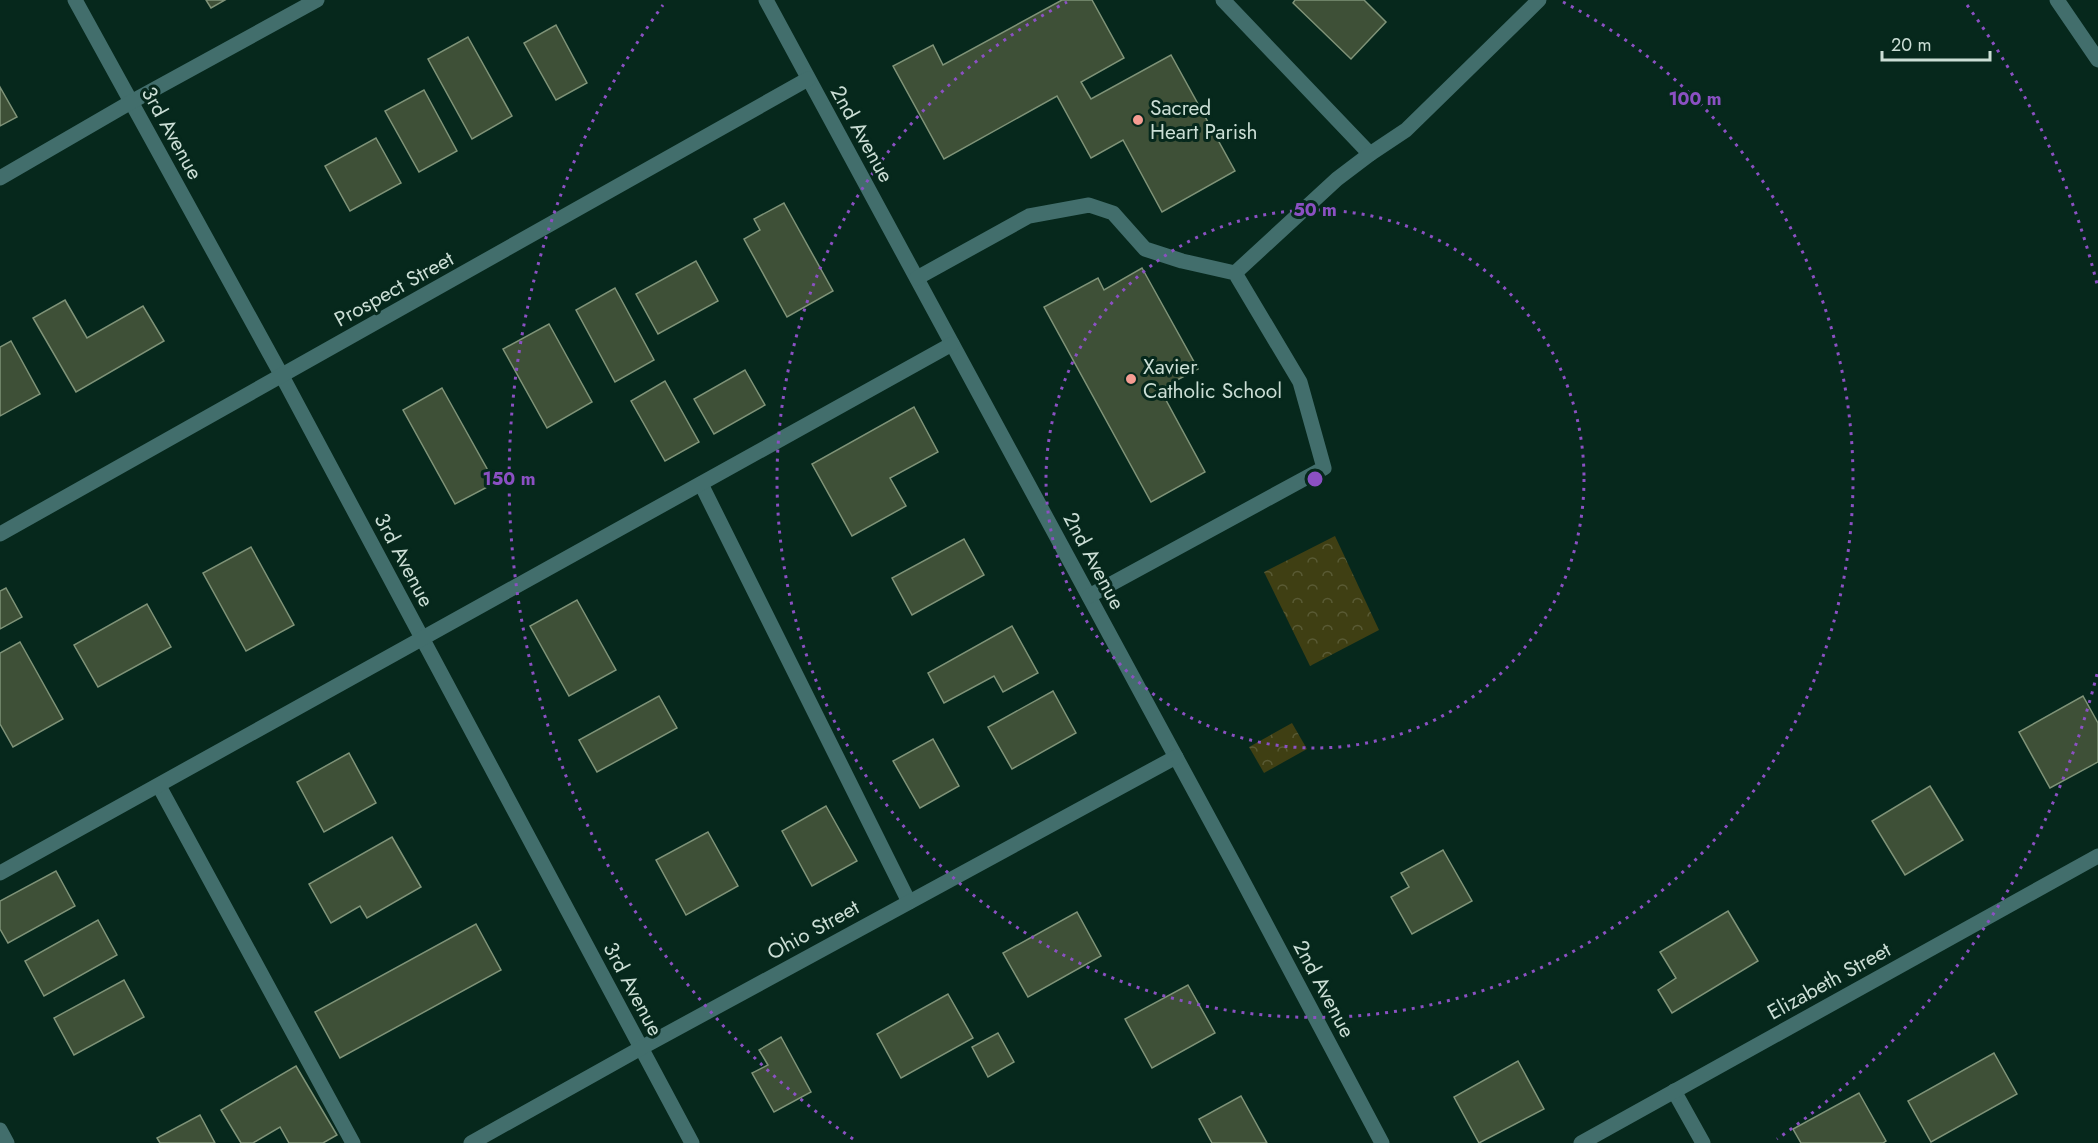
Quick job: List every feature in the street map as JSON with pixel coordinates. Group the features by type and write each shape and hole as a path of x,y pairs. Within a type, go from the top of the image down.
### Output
{"street":[{"name":"3rd Avenue","path":"75,0 282,376 692,1143"},
{"path":"0,178 131,102 317,0"},
{"name":"2nd Avenue","path":"766,0 1382,1143"},
{"path":"1223,0 1370,154"},
{"path":"1235,273 1337,179 1406,130 1539,0"},
{"path":"2056,0 2098,60"},
{"name":"Prospect Street","path":"0,534 808,79"},
{"path":"917,278 1029,216 1089,205 1113,213 1145,249 1182,261 1235,273 1300,382 1324,468 1089,596"},
{"path":"0,873 952,344"},
{"path":"701,484 909,902"},
{"name":"Ohio Street","path":"471,1143 1176,757"},
{"path":"159,786 353,1143"},
{"name":"Elizabeth Street","path":"1581,1143 2098,856"},
{"path":"1674,1091 1703,1143"},
{"path":"0,1130 7,1143"}],"green space":[{"path":"1335,536 1379,630 1310,666 1264,572"},
{"path":"1292,723 1307,749 1264,773 1249,747"}],"building":[{"path":"206,0 225,0 211,8"},
{"name":"Sacred Heart Parish","path":"1062,0 1092,0 1124,58 1081,82 1091,99 1171,55 1235,171 1162,212 1123,140 1091,158 1057,96 944,159 893,66 933,45 943,65"},
{"path":"1295,0 1364,0 1386,22 1351,59 1293,3"},
{"path":"556,25 587,83 556,100 524,43"},
{"path":"468,37 512,116 472,139 428,59"},
{"path":"0,87 17,117 0,126"},
{"path":"424,90 457,151 419,172 385,111"},
{"path":"376,138 401,183 350,211 325,166"},
{"path":"784,203 833,291 787,317 744,239 760,230 754,219"},
{"path":"696,261 718,301 658,334 636,294"},
{"name":"Xavier Catholic School","path":"1142,268 1198,369 1160,389 1205,472 1151,502 1044,307 1098,278 1104,290"},
{"path":"615,288 654,360 615,382 576,310"},
{"path":"65,300 87,338 143,306 164,341 76,392 33,318"},
{"path":"549,324 592,402 547,428 503,349"},
{"path":"11,341 40,394 0,416 0,347"},
{"path":"745,370 765,405 714,434 694,399"},
{"path":"665,381 699,442 665,461 631,401"},
{"path":"442,388 495,483 455,504 403,410"},
{"path":"914,407 938,452 890,478 906,506 852,536 812,464"},
{"path":"964,539 984,575 912,615 892,578"},
{"path":"251,547 294,625 246,651 203,573"},
{"path":"6,588 22,617 0,629 0,591"},
{"path":"577,600 616,670 569,696 530,626"},
{"path":"147,604 171,647 98,687 74,645"},
{"path":"1012,626 1038,673 1003,692 994,676 944,703 928,673"},
{"path":"20,642 63,719 13,747 0,724 0,653"},
{"path":"1053,691 1076,733 1012,769 988,727"},
{"path":"659,696 677,728 597,772 579,740"},
{"path":"2083,696 2098,723 2098,762 2050,788 2019,732"},
{"path":"933,739 959,786 920,808 893,761"},
{"path":"349,753 376,803 324,832 297,782"},
{"path":"1930,786 1963,840 1905,875 1872,821"},
{"path":"826,806 857,861 812,886 782,831"},
{"path":"708,832 738,886 686,915 656,860"},
{"path":"392,837 421,887 367,918 360,906 331,923 309,884"},
{"path":"1443,850 1472,901 1412,934 1391,897 1409,887 1401,873"},
{"path":"56,871 75,906 8,943 0,929 0,901"},
{"path":"1728,911 1758,961 1672,1013 1658,990 1676,978 1660,952"},
{"path":"1077,912 1101,956 1028,997 1003,953"},
{"path":"98,920 117,955 44,996 25,961"},
{"path":"476,924 501,970 340,1058 315,1012"},
{"path":"124,980 144,1017 74,1055 54,1018"},
{"path":"1188,985 1215,1033 1152,1068 1125,1019"},
{"path":"948,994 973,1038 901,1078 877,1034"},
{"path":"998,1033 1014,1062 988,1077 972,1047"},
{"path":"781,1037 811,1092 774,1112 752,1073 768,1065 759,1050"},
{"path":"1994,1053 2017,1094 1931,1142 1908,1101"},
{"path":"1518,1061 1544,1109 1479,1143 1454,1097"},
{"path":"296,1066 337,1135 323,1143 289,1143 280,1127 253,1143 241,1143 221,1110"},
{"path":"1859,1093 1886,1141 1883,1143 1801,1143 1793,1129"},
{"path":"1241,1096 1267,1143 1212,1143 1199,1119"},
{"path":"200,1115 215,1143 160,1143 157,1138"}],"place":[{"name":"Sacred Heart Parish","path":"1138,120"},
{"name":"Xavier Catholic School","path":"1131,379"}]}
